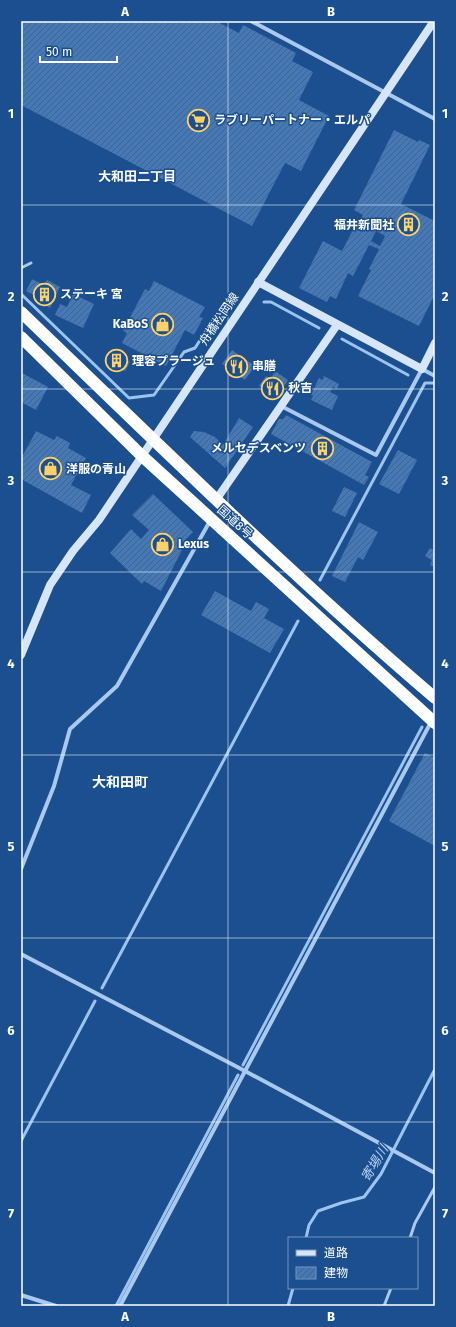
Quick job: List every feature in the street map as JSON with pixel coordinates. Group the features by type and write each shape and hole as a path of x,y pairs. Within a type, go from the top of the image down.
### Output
{"highway":[{"name":"国道8号","path":"21,312 152,439 314,592 435,698"},
{"name":"国道8号","path":"22,341 142,456 433,722"}],"main road":[{"name":"舟橋松岡線","path":"21,654 50,585 73,550 99,520 434,21"},
{"path":"258,282 337,325 422,368 435,343"},
{"path":"216,500 337,325"}],"street":[{"path":"251,21 435,119"},
{"path":"281,406 376,455 422,368 435,376"},
{"path":"21,869 54,786 70,729 117,686 211,519"},
{"path":"120,1306 433,722"},
{"path":"21,954 245,1071 435,1173"},
{"path":"21,1295 56,1306"}],"lane":[{"path":"21,268 31,263"},
{"path":"410,1237 415,1223 435,1187"},
{"path":"384,1306 391,1289"}],"building":[{"name":"ラブリーパートナー・エルパ","path":"21,21 216,21 239,33 243,25 296,53 292,61 313,72 299,100 329,116 301,171 285,163 252,226 21,105"},
{"path":"394,130 418,142 419,140 430,145 401,204 435,221 435,294 419,326 358,296 371,270 369,269 379,249 369,245 353,276 348,273 336,299 330,296 327,302 299,288 323,241 342,251 357,222 359,223 363,215 354,210","holes":["376,231 385,236 380,246 371,241"]},
{"name":"ステーキ 宮","path":"32,279 44,285 47,280 60,287 50,308 36,301 38,297 26,291"},
{"name":"KaBoS","path":"154,281 205,307 199,317 203,318 194,335 185,330 166,366 122,343 127,333 123,331 145,289 149,291"},
{"path":"73,294 94,304 83,328 55,315 60,304 67,307"},
{"path":"232,350 255,366 245,380 222,364"},
{"name":"理容プラージュ","path":"109,351 130,362 125,371 104,361"},
{"path":"275,371 288,380 285,385 272,376"},
{"path":"22,373 48,387 36,410 21,402"},
{"path":"266,376 284,388 277,399 259,386"},
{"path":"324,376 339,384 337,389 333,387 330,392 338,396 332,410 311,400 313,396 311,395 319,378 322,380"},
{"name":"メルセデスベンツ","path":"286,415 372,462 365,475 369,477 364,485 271,434 279,419 283,419"},
{"path":"239,418 253,427 225,468 190,437 194,431 204,432 215,437 223,445"},
{"name":"洋服の青山","path":"36,431 54,440 57,436 70,443 68,448 86,458 71,485 91,495 82,513 21,479 21,459"},
{"path":"398,450 417,460 399,494 379,484"},
{"path":"344,487 357,493 345,517 332,511"},
{"path":"153,494 193,532 179,546 182,550 161,591 144,581 142,584 110,553 131,529 141,539 149,530 132,515"},
{"path":"359,522 378,532 363,560 358,557 345,582 332,576"},
{"path":"430,548 435,551 435,567 430,565 432,560 425,556"},
{"path":"215,591 251,611 256,602 269,609 264,618 284,629 270,653 201,615"},
{"path":"425,753 435,758 435,846 389,821"}],"waterway":[{"path":"21,294 129,398 154,395 184,352 195,348 217,314"},
{"path":"264,302 271,302 319,328"},
{"path":"342,339 408,375"},
{"path":"320,580 425,383 435,383"},
{"path":"102,988 298,621"},
{"path":"243,1065 422,727"},
{"path":"21,1141 95,1001"},
{"name":"寄場川","path":"306,1237 309,1225 318,1211 364,1197 381,1174 435,1069"},
{"path":"116,1306 238,1075"},
{"name":"寄場川","path":"288,1306 293,1289"}],"place":[{"name":"ラブリーパートナー・エルパ","path":"198,120"},
{"name":"福井新聞社","path":"409,225"},
{"name":"ステーキ 宮","path":"44,294"},
{"name":"KaBoS","path":"163,324"},
{"name":"理容プラージュ","path":"117,361"},
{"name":"串膳","path":"237,366"},
{"name":"秋吉","path":"273,388"},
{"name":"メルセデスベンツ","path":"322,448"},
{"name":"洋服の青山","path":"51,469"},
{"name":"Lexus","path":"162,544"}],"district":[{"name":"大和田二丁目","path":"137,176"},
{"name":"大和田町","path":"120,782"}]}
